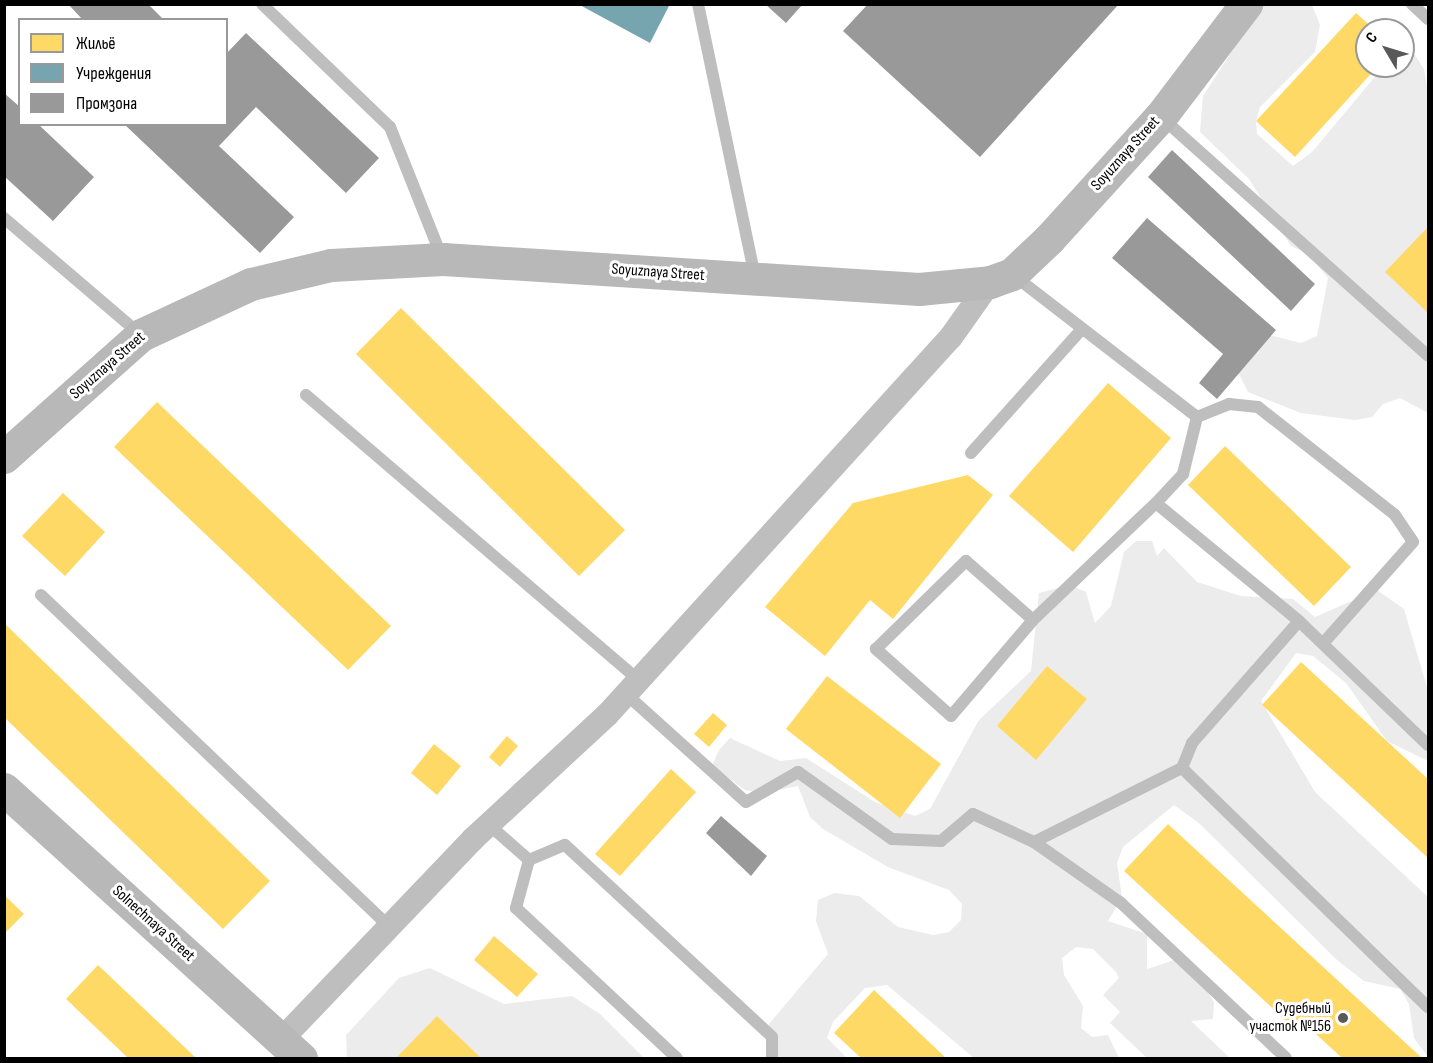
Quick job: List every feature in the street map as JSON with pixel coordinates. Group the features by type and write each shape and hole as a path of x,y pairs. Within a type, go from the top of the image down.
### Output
{"street":[{"name":"Soyuznaya Street","path":"4,457 141,335 251,284 331,265 443,259 919,289 1001,278 1161,116 1246,4"},
{"path":"291,1049 390,927 488,824 632,687 951,337 1001,278"},
{"name":"Solnechnaya Street","path":"4,789 291,1049"}],"lane":[{"path":"262,4 390,128 443,259"},
{"path":"698,4 755,279"},
{"path":"1412,4 1428,19"},
{"path":"1161,116 1428,356"},
{"path":"4,218 141,335"},
{"path":"1001,278 1080,330 1197,417"},
{"path":"971,453 1080,330"},
{"path":"306,395 632,687 746,802 798,772 892,839 941,841 974,814 1034,842 1121,903 1286,1059"},
{"path":"1197,417 1229,404 1258,407 1395,515 1413,542 1325,641"},
{"path":"1033,620 966,561 876,649 951,716 1033,620 1183,474 1197,417"},
{"path":"1156,502 1325,641 1428,745"},
{"path":"41,595 390,927"},
{"path":"1034,842 1182,768 1192,743 1299,621"},
{"path":"1182,768 1428,1007"},
{"path":"488,824 529,860"},
{"path":"529,860 565,845 772,1037 772,1059"},
{"path":"529,860 516,908 677,1059"}],"shaded area":[{"path":"1262,5 1312,5 1320,25 1315,52 1260,107 1256,121 1257,134 1293,166 1312,152 1374,78 1415,78 1415,55 1424,69 1428,92 1428,413 1400,398 1383,404 1372,417 1355,420 1301,413 1248,392 1224,344 1265,334 1301,343 1317,336 1328,278 1308,254 1291,246 1249,179 1200,132 1203,96"},
{"path":"1136,541 1152,541 1157,556 1164,548 1197,582 1241,596 1293,599 1315,617 1377,590 1404,609 1428,691 1428,761 1387,741 1346,683 1313,656 1296,653 1261,701 1315,792 1428,897 1428,1057 1414,1038 1409,1004 1400,989 1364,981 1337,960 1200,824 1174,805 1123,847 1117,863 1122,897 1108,921 1147,934 1147,969 1177,959 1192,967 1214,1002 1213,1019 1191,1021 1230,1058 1147,1058 1110,1023 1120,1012 1103,995 1119,978 1116,972 1093,949 1076,947 1062,958 1064,975 1083,1006 1081,1028 1092,1037 1108,1035 1119,1058 974,1058 887,985 865,988 833,1022 827,1038 847,1058 769,1058 769,1024 828,954 816,921 818,900 834,893 859,896 898,927 933,935 949,932 961,920 962,904 949,890 888,867 823,829 810,817 798,786 763,793 745,790 712,766 719,750 730,738 780,761 806,758 875,802 915,816 930,809 979,720 1031,671 1039,593 1070,585 1086,592 1095,623 1111,606 1124,552"},
{"path":"430,968 504,1004 572,996 600,1014 644,1058 347,1058 346,1035 399,978"}],"building: Жильё":[{"path":"1356,13 1362,18 1355,18 1355,78 1367,78 1295,157 1256,121"},
{"path":"1427,228 1428,230 1428,313 1385,272"},
{"path":"401,308 625,530 579,576 356,354"},
{"path":"1108,383 1171,438 1073,552 1009,496"},
{"path":"157,402 391,626 348,670 114,447"},
{"path":"1225,446 1351,567 1314,606 1188,485"},
{"path":"968,475 993,495 893,619 870,600 825,656 765,607 853,503"},
{"path":"63,493 105,532 65,576 22,536"},
{"path":"4,623 270,881 223,929 4,717"},
{"path":"1301,662 1428,779 1428,858 1262,705"},
{"path":"1047,666 1087,699 1036,760 997,726"},
{"path":"827,676 941,764 900,818 786,729"},
{"path":"713,713 727,725 709,747 694,734"},
{"path":"507,736 518,746 500,767 489,757"},
{"path":"434,744 461,766 437,795 411,773"},
{"path":"671,769 696,792 620,876 595,854"},
{"path":"1168,824 1422,1058 1342,1058 1303,1022 1296,1030 1124,871"},
{"path":"4,895 24,914 4,934"},
{"path":"494,936 538,974 517,997 474,960"},
{"path":"98,965 196,1058 128,1058 66,999"},
{"path":"874,990 946,1058 861,1058 834,1033"},
{"path":"437,1016 481,1058 396,1058"}],"building: Учреждения":[{"path":"578,4 670,4 650,43"}],"building: Промзона":[{"path":"68,4 148,4 162,18 81,18"},
{"path":"765,4 803,4 786,23"},
{"path":"868,4 1119,4 980,157 843,31"},
{"path":"246,33 379,158 346,193 256,107 219,146 294,217 260,253 126,126 228,126 228,52"},
{"path":"4,93 18,105 18,126 40,126 94,177 53,221 4,176"},
{"path":"1172,150 1315,284 1291,311 1148,177"},
{"path":"1147,218 1276,330 1217,399 1199,383 1223,354 1112,258"},
{"path":"721,816 767,856 751,876 706,833"}],"place":[{"name":"Судебный участок №156","path":"1343,1018"}]}
